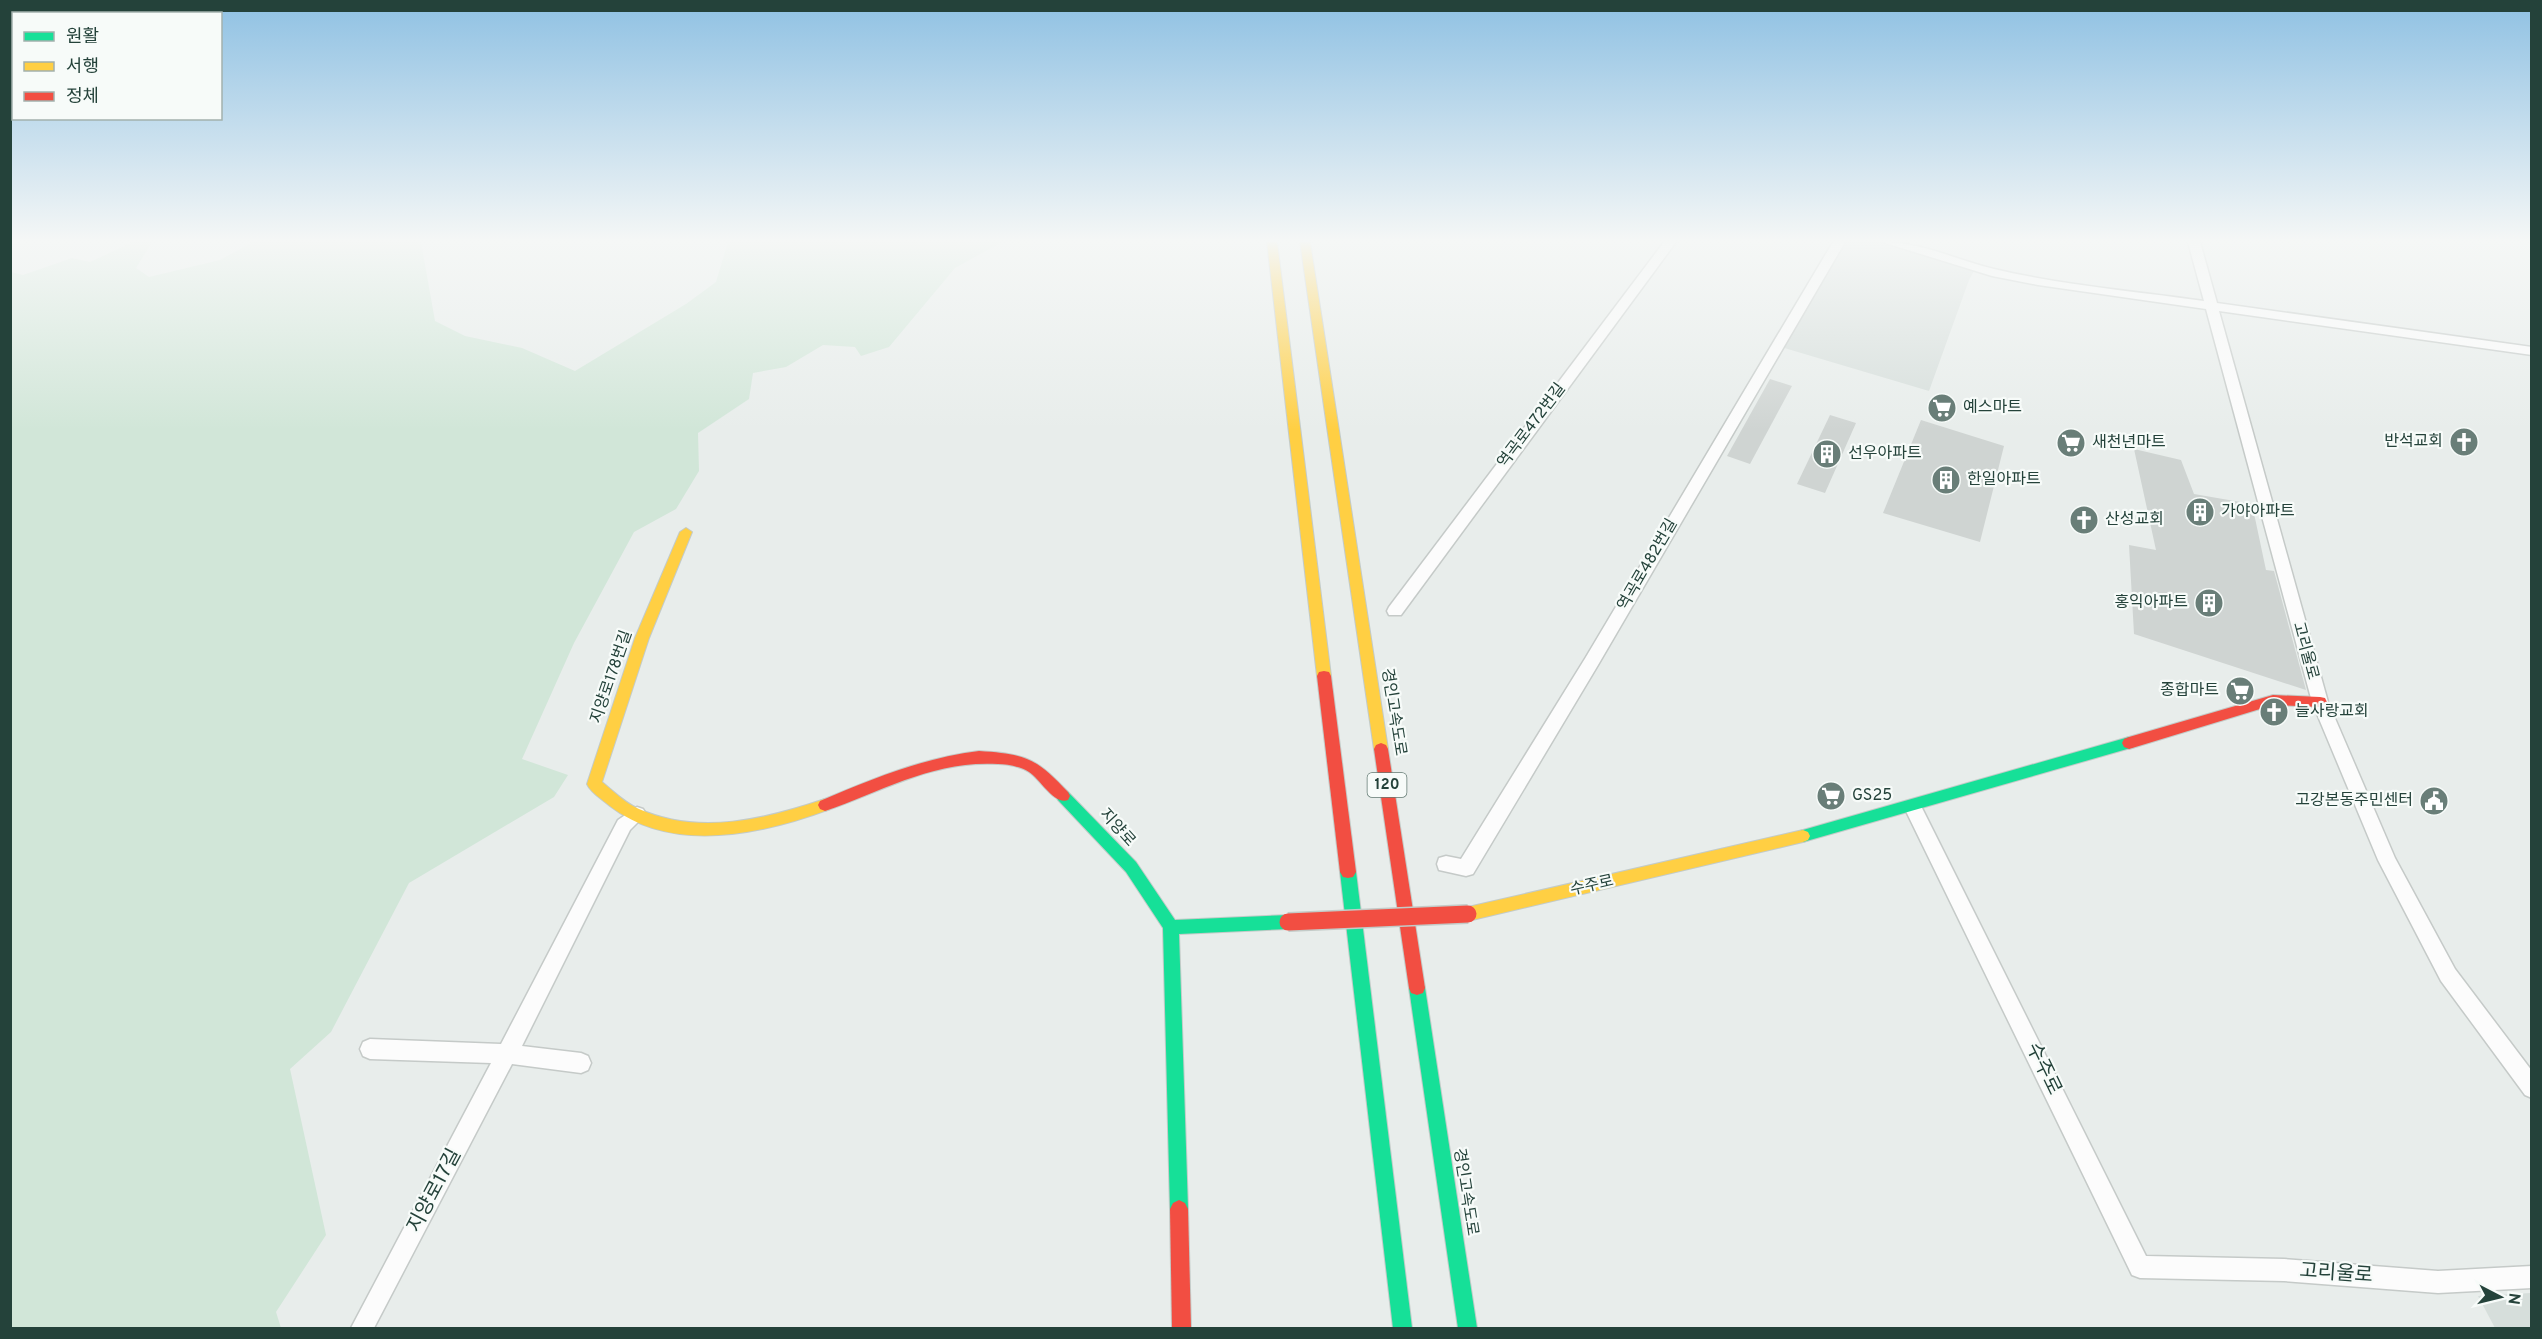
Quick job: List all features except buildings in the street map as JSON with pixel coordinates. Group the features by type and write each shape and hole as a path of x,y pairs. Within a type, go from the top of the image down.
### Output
{"main road":[{"path":"1280,304 1403,1329"},
{"name":"경인고속도로","path":"1314,304 1468,1329"},
{"name":"지양로178번길","path":"637,814 594,784 642,638 686,532"},
{"name":"수주로","path":"1171,927 1468,914 1835,829 2273,700 2319,702"},
{"name":"지양로","path":"637,814 683,828 737,828 792,817 936,762 994,757 1030,765 1101,832 1158,902 1171,927 1182,1329"}],"street":[{"name":"역곡로472번길","path":"1395,611 1623,304"},
{"name":"역곡로482번길","path":"1446,864 1466,868 1592,661 1802,304"},
{"path":"2201,304 2532,351"},
{"name":"고리울로","path":"2211,306 2319,702 2387,860 2448,975 2532,1088"},
{"name":"수주로","path":"1913,807 2140,1267"},
{"name":"지양로17길","path":"362,1329 507,1054 624,825 637,814"},
{"path":"370,1048 507,1054 581,1063"},
{"name":"고리울로","path":"2140,1267 2284,1270 2438,1282 2532,1277"}],"shaded area":[{"path":"1806,304 1960,304 1929,391 1781,347"},
{"path":"2531,1293 2531,1328 2495,1328 2478,1296"}],"green space":[{"path":"11,304 432,304 435,321 465,336 522,348 575,371 685,304 925,304 889,347 861,356 855,347 823,345 786,367 753,373 749,399 698,433 699,471 676,509 634,532 574,643 522,759 568,775 554,797 409,883 331,1032 290,1069 326,1235 276,1312 281,1328 11,1328"}],"traffic: fast":[{"path":"1803,836 2129,743"},
{"path":"1063,796 1131,867 1171,927 1179,1209"},
{"path":"1348,872 1403,1328"},
{"path":"1171,927 1288,922"},
{"path":"1417,988 1468,1328"}],"traffic: slow":[{"path":"1279,304 1324,676"},
{"path":"1314,304 1381,749"},
{"path":"686,532 642,638 594,784 635,814 681,827 706,829 755,825 825,805"},
{"path":"1468,914 1803,836"}],"traffic: jam":[{"path":"1324,676 1348,872"},
{"path":"2129,743 2273,700 2320,702"},
{"path":"1381,749 1417,988"},
{"path":"825,805 925,766 979,757 1005,758 1029,765 1043,775 1063,796"},
{"path":"1288,922 1468,914"},
{"path":"1179,1209 1182,1328"}],"place":[{"name":"예스마트","path":"1942,408"},
{"name":"반석교회","path":"2464,442"},
{"name":"새천년마트","path":"2071,443"},
{"name":"선우아파트","path":"1827,454"},
{"name":"한일아파트","path":"1946,480"},
{"name":"가야아파트","path":"2200,512"},
{"name":"산성교회","path":"2084,520"},
{"name":"홍익아파트","path":"2209,603"},
{"name":"종합마트","path":"2240,691"},
{"name":"늘사랑교회","path":"2274,712"},
{"name":"GS25","path":"1831,796"},
{"name":"고강본동주민센터","path":"2434,801"}]}
